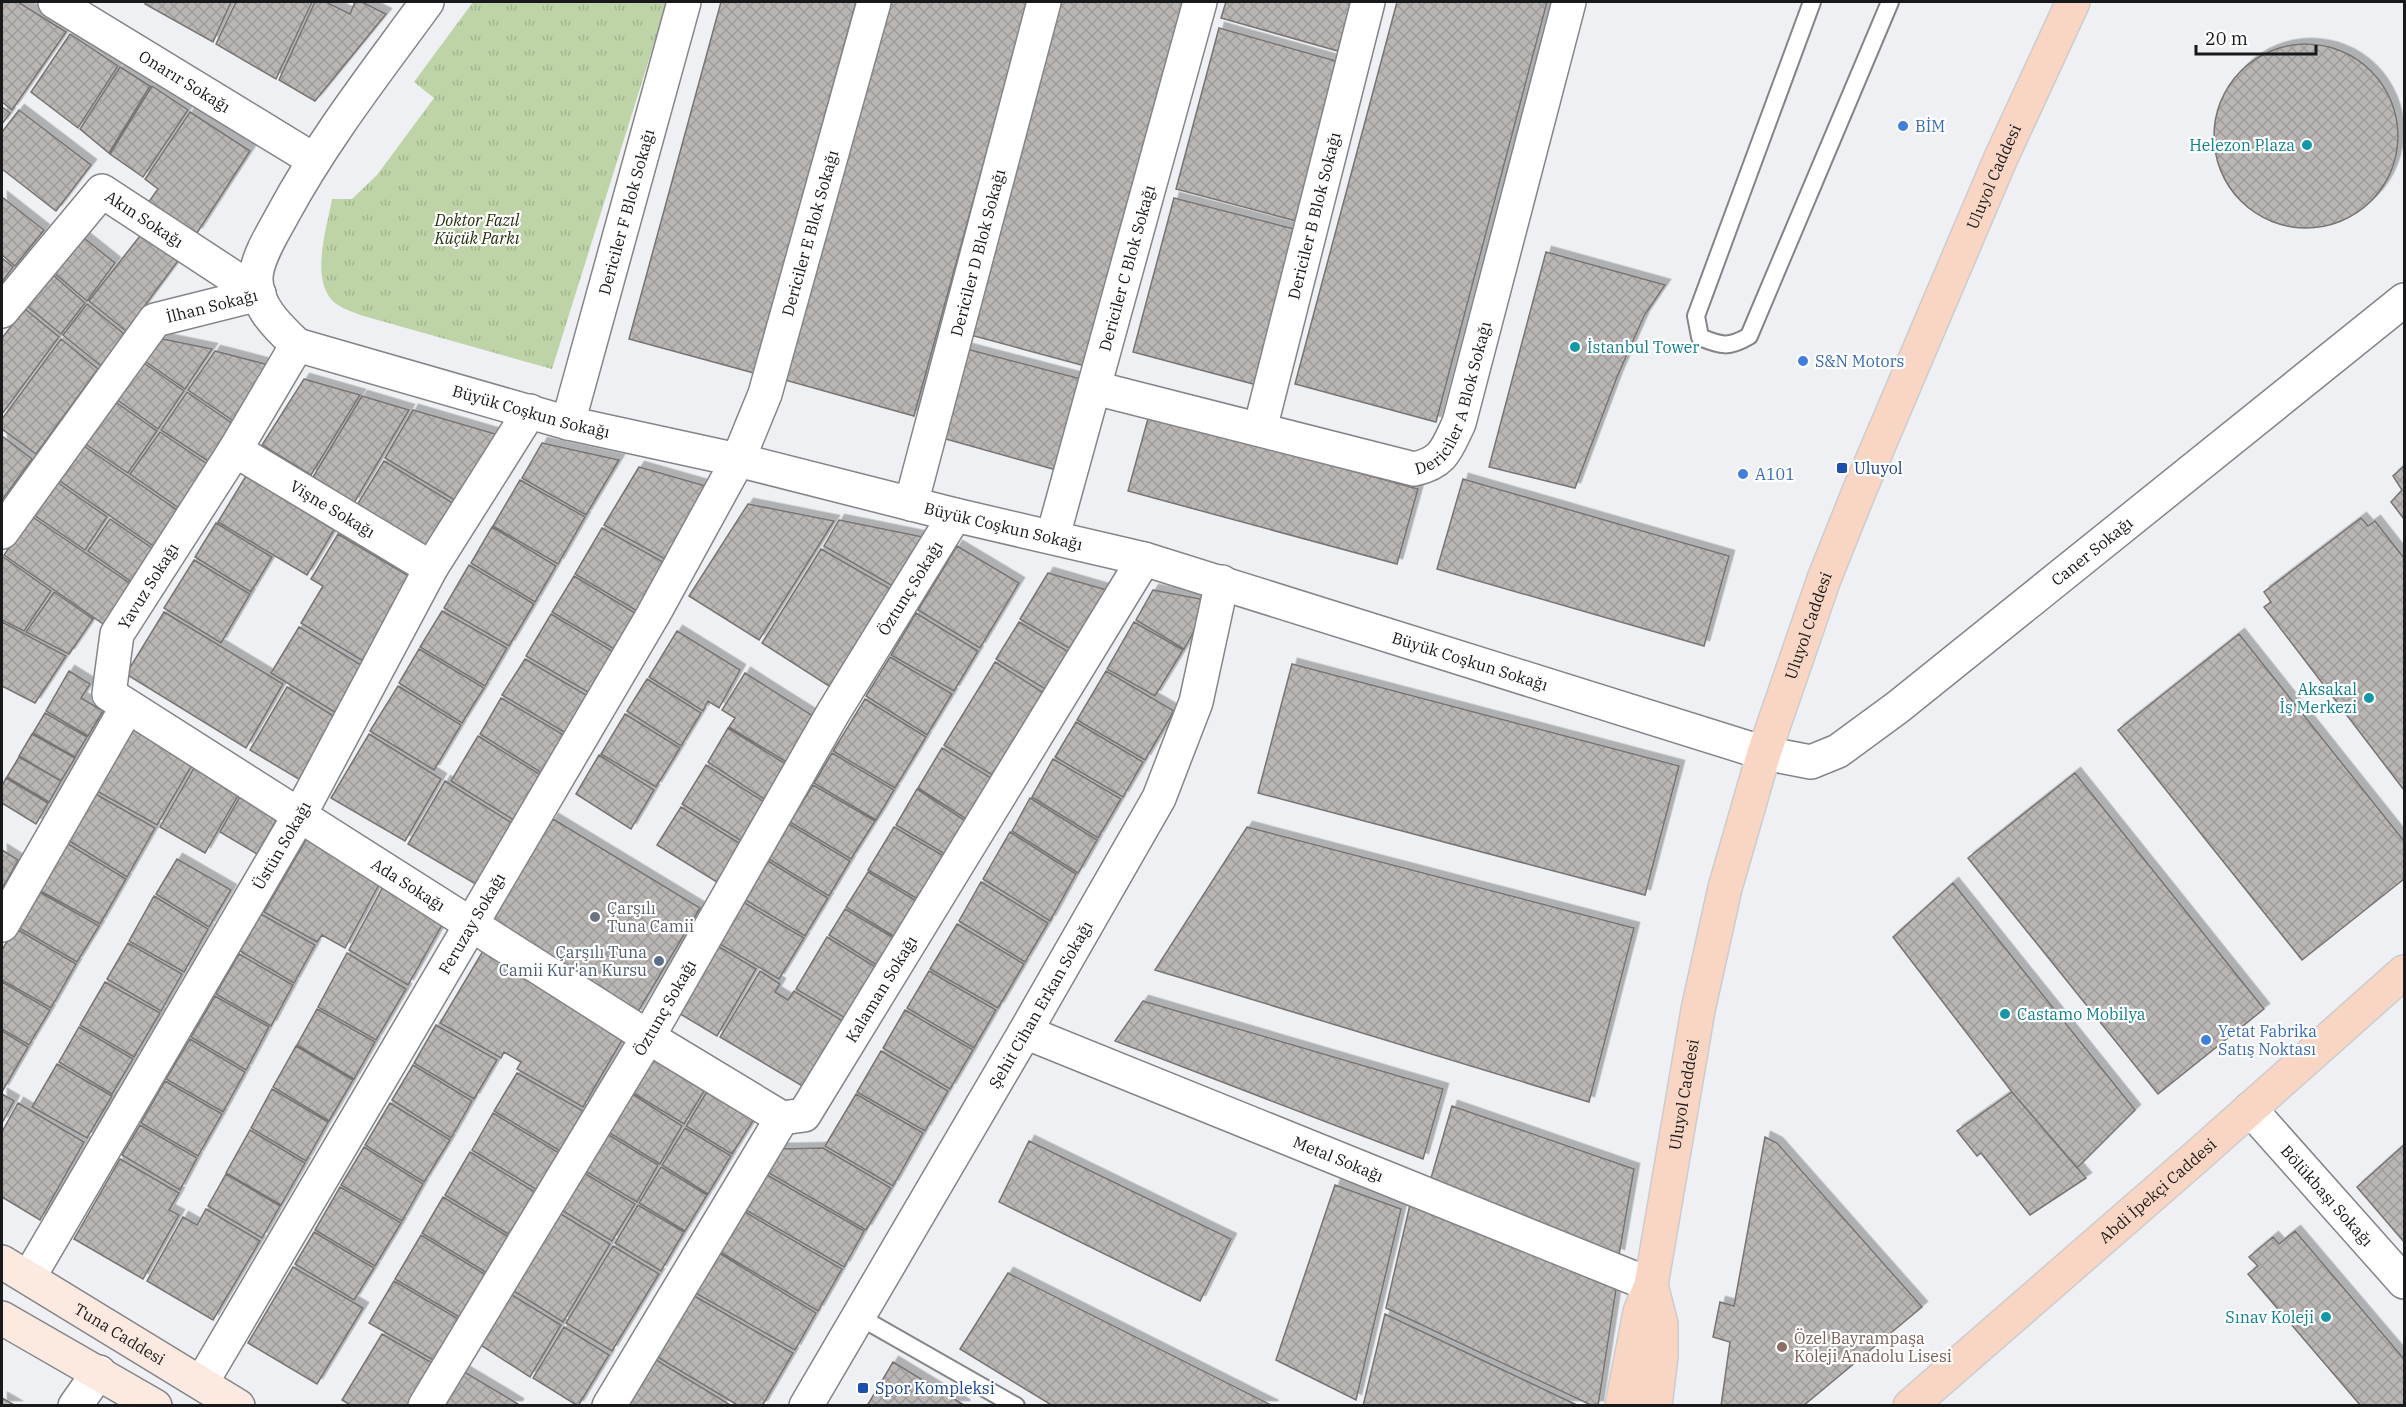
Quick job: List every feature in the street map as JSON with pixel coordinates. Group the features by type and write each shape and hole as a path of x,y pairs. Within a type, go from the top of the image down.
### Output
{"main road":[{"name":"Uluyol Caddesi","path":"1651,1285 1701,999 1725,888 1764,753 1824,579 1858,494 2000,160 2073,2"},
{"name":"Abdi İpekçi Caddesi","path":"1910,1406 2404,972"},
{"name":"Tuna Caddesi","path":"15,1270 238,1406"},
{"path":"1622,1406 1640,1312 1651,1285"},
{"path":"1651,1285 1661,1324 1661,1356 1655,1406"},
{"path":"2,1318 155,1406"}],"street":[{"name":"Onarır Sokağı","path":"54,2 314,160"},
{"name":"İlhan Sokağı","path":"2,532 155,321 259,294 256,276 268,241 314,160 428,2"},
{"name":"Dericiler F Blok Sokağı","path":"568,423 684,2"},
{"name":"Dericiler E Blok Sokağı","path":"738,460 765,394 874,2"},
{"name":"Dericiler D Blok Sokağı","path":"911,504 1044,2"},
{"name":"Dericiler C Blok Sokağı","path":"1053,536 1200,2"},
{"name":"Dericiler B Blok Sokağı","path":"1260,429 1368,2"},
{"name":"Dericiler A Blok Sokağı","path":"1095,387 1414,469 1430,466 1443,454 1459,423 1569,2"},
{"name":"Akın Sokağı","path":"2,311 102,191 259,294"},
{"name":"Büyük Coşkun Sokağı","path":"259,294 271,321 297,345 568,423 738,460 955,515 1144,559 1764,753"},
{"name":"Caner Sokağı","path":"1764,753 1811,762 1838,751 1907,700 2404,300"},
{"name":"Yavuz Sokağı","path":"127,707 109,694 117,634 235,450 297,345"},
{"name":"Üstün Sokağı","path":"15,1270 299,816 431,568 530,411"},
{"name":"Vişne Sokağı","path":"235,450 431,568"},
{"name":"Feruzay Sokağı","path":"202,1382 653,615 738,460"},
{"name":"Öztunç Sokağı","path":"425,1406 648,1037 833,713 955,515"},
{"name":"Kalaman Sokağı","path":"782,1118 804,1115 1144,559"},
{"name":"Şehit Cihan Erkan Sokağı","path":"806,1406 1159,798 1196,702 1222,582"},
{"name":"Ada Sokağı","path":"127,707 648,1037 782,1118"},
{"path":"2,926 127,707"},
{"name":"Metal Sokağı","path":"1025,1032 1651,1285"},
{"name":"Bölükbaşı Sokağı","path":"2250,1108 2404,1282"},
{"path":"609,1406 782,1118"},
{"path":"75,1406 99,1372"}],"lane":[{"path":"1812,2 1696,316 1700,337 1718,345 1735,344 1749,336 1890,2"},
{"path":"858,1316 1016,1406"}],"green space":[{"name":"Doktor Fazıl Küçük Parkı","path":"473,2 667,2 552,369 360,315 335,303 327,293 323,282 322,254 332,199 352,199 377,175 434,98 414,82"}],"building":[{"path":"2,2 18,2 66,32 12,110 2,102"},
{"path":"146,2 231,2 213,42 145,4"},
{"path":"236,2 312,2 276,79 216,44"},
{"path":"315,2 326,2 350,14 355,2 362,2 386,14 315,101 279,80"},
{"path":"721,2 856,2 754,373 629,339"},
{"path":"890,2 1028,2 914,416 785,380"},
{"path":"1055,2 1190,2 1089,367 963,333"},
{"path":"1226,2 1359,2 1345,53 1221,18"},
{"path":"1397,2 1547,2 1436,422 1295,384"},
{"path":"1219,28 1343,63 1300,222 1176,189"},
{"path":"70,34 118,66 78,128 31,92"},
{"name":"Helezon Plaza","path":"2306,44 2341,51 2357,59 2371,71 2383,85 2391,101 2398,136 2391,171 2383,187 2371,201 2357,213 2341,221 2306,228 2271,221 2255,213 2241,201 2229,187 2221,171 2214,136 2221,101 2229,85 2241,71 2255,59 2271,51"},
{"path":"120,67 150,86 109,153 80,129"},
{"path":"152,86 188,110 143,177 110,154"},
{"path":"2,107 10,113 2,124"},
{"path":"19,110 91,165 56,211 2,169 2,132"},
{"path":"190,112 250,151 197,233 148,203 158,189 145,179"},
{"path":"2,197 44,230 15,266 2,255"},
{"path":"1174,198 1298,230 1257,385 1133,352"},
{"path":"147,227 183,254 126,331 89,301"},
{"path":"84,238 115,263 87,301 54,273"},
{"name":"İstanbul Tower","path":"1546,252 1665,285 1644,316 1617,377 1575,488 1489,467"},
{"path":"2,258 13,267 2,282"},
{"path":"53,275 85,303 61,334 27,306"},
{"path":"87,304 124,334 101,366 63,335"},
{"path":"25,309 59,337 2,414 2,338"},
{"path":"153,337 212,349 185,389 139,357"},
{"path":"61,339 98,369 36,454 2,429 2,419"},
{"path":"959,347 1085,380 1060,471 935,436"},
{"path":"215,351 273,366 235,422 188,390"},
{"path":"138,359 184,391 158,429 112,396"},
{"path":"304,379 360,395 311,475 262,445"},
{"path":"187,392 233,424 208,461 161,430"},
{"path":"362,396 409,410 354,503 313,477"},
{"path":"111,399 157,431 128,473 81,441"},
{"path":"413,410 509,438 466,507 385,458"},
{"path":"1149,415 1418,489 1397,564 1128,491"},
{"path":"160,432 216,470 186,513 130,474"},
{"path":"2,436 32,459 2,500"},
{"path":"542,443 619,460 586,515 522,478"},
{"path":"81,444 183,514 159,550 57,479"},
{"path":"384,461 464,510 436,555 357,505"},
{"path":"2404,466 2404,519 2391,502 2402,490 2393,476"},
{"path":"639,467 716,489 672,563 604,525"},
{"path":"246,476 334,530 307,575 218,522"},
{"path":"1463,479 1729,556 1704,646 1437,569"},
{"path":"54,480 107,517 85,550 31,513"},
{"path":"520,480 585,517 558,564 493,526"},
{"path":"748,504 834,521 759,640 689,596"},
{"path":"31,516 134,586 106,626 4,555"},
{"name":"Aksakal İş Merkezi","path":"2361,518 2368,526 2375,521 2404,558 2404,790 2264,607 2271,602 2264,592"},
{"path":"110,519 159,553 136,585 88,551"},
{"path":"839,520 928,538 896,588 824,546"},
{"path":"216,523 272,557 251,592 195,557"},
{"path":"492,527 556,566 535,602 471,563"},
{"path":"602,528 670,566 642,614 575,574"},
{"path":"338,534 422,584 371,666 301,623 323,586 311,579"},
{"path":"957,546 1019,583 980,648 918,610"},
{"path":"821,549 894,591 832,688 762,643"},
{"path":"2,556 51,591 24,631 2,620"},
{"path":"194,560 250,594 221,643 164,608"},
{"path":"469,565 534,604 509,646 444,608"},
{"path":"1048,573 1110,591 1074,651 1020,619"},
{"path":"574,576 640,616 619,652 552,612"},
{"path":"1153,590 1211,601 1184,649 1136,620"},
{"path":"54,592 93,619 69,654 26,632"},
{"path":"442,611 507,648 485,686 420,647"},
{"path":"164,612 283,684 246,748 126,674"},
{"path":"916,613 978,651 954,691 891,655"},
{"path":"551,614 617,654 593,695 526,656"},
{"path":"2,622 66,656 35,703 2,686"},
{"path":"1019,622 1072,654 1050,692 996,659"},
{"path":"1134,622 1183,650 1155,696 1107,669"},
{"path":"299,627 369,670 341,716 271,673"},
{"path":"677,631 740,670 719,708 708,701 703,711 649,677"},
{"path":"2239,634 2404,841 2404,879 2302,960 2118,730"},
{"path":"419,649 484,688 462,723 399,683"},
{"path":"890,657 952,694 927,735 866,696"},
{"path":"525,659 591,698 569,735 502,695"},
{"path":"995,662 1047,695 997,778 944,745"},
{"path":"1292,664 1679,766 1645,895 1258,793"},
{"path":"69,671 90,684 81,698 103,711 88,736 46,711"},
{"path":"1106,671 1174,711 1145,760 1077,720"},
{"path":"745,673 821,721 793,766 729,727 735,718 722,710"},
{"path":"647,679 701,713 681,746 627,711"},
{"path":"398,686 461,725 434,770 370,731"},
{"path":"287,687 340,720 302,781 250,750"},
{"path":"501,698 567,737 545,775 480,734"},
{"path":"865,699 926,737 895,788 833,751"},
{"path":"45,713 87,737 75,757 33,733"},
{"path":"625,714 680,748 656,787 601,754"},
{"path":"1076,722 1143,762 1123,797 1055,757"},
{"path":"133,724 195,760 157,825 95,790"},
{"path":"728,728 792,768 770,803 708,762"},
{"path":"32,734 75,758 61,781 19,756"},
{"path":"369,734 441,779 405,841 331,798"},
{"path":"478,736 544,777 517,822 451,781"},
{"path":"942,748 996,781 971,822 918,788"},
{"path":"832,753 894,790 876,820 814,783"},
{"path":"599,755 654,790 631,829 576,794"},
{"path":"19,757 61,781 49,802 7,777"},
{"path":"1053,759 1121,799 1098,838 1032,797"},
{"path":"198,761 243,787 205,853 160,827"},
{"path":"706,765 769,805 745,843 682,804"},
{"path":"2075,773 2264,1009 2158,1094 1968,858"},
{"path":"6,778 48,803 36,824 2,803 2,786"},
{"path":"445,781 515,825 479,886 408,844"},
{"path":"813,785 875,821 851,859 790,822"},
{"path":"245,788 282,810 257,854 220,832"},
{"path":"917,789 970,824 950,857 896,825"},
{"path":"94,793 155,828 127,877 66,839"},
{"path":"1030,798 1097,840 1078,873 1012,831"},
{"path":"681,807 744,846 720,884 657,845"},
{"name":"Çarşılı Tuna Camii","path":"553,819 700,908 636,1015 489,926"},
{"path":"789,824 850,861 829,896 769,859"},
{"path":"894,827 949,859 923,902 868,870"},
{"path":"1247,827 1634,928 1589,1102 1155,970"},
{"path":"1010,832 1076,874 1050,921 983,879"},
{"path":"307,838 381,881 345,948 322,935 317,942 264,912"},
{"path":"65,842 126,879 100,924 37,889"},
{"path":"2,850 18,860 2,889"},
{"path":"177,859 231,890 209,927 156,894"},
{"path":"768,861 828,898 805,936 744,899"},
{"path":"868,872 922,904 900,940 846,907"},
{"path":"981,882 1048,923 1025,962 959,921"},
{"path":"385,883 446,918 408,985 349,950"},
{"name":"Castamo Mobilya","path":"1953,883 2135,1110 2077,1168 2012,1092 1893,937"},
{"path":"36,890 99,926 77,962 16,926"},
{"path":"154,896 208,929 184,972 129,941"},
{"path":"743,902 804,938 779,979 718,943"},
{"path":"845,909 899,941 883,969 829,935"},
{"path":"261,914 315,945 294,983 240,951"},
{"path":"957,924 1024,964 998,1008 930,969"},
{"path":"15,928 76,964 51,1008 2,980 2,950"},
{"path":"827,937 882,971 852,1022 796,989"},
{"path":"128,943 182,974 161,1011 107,979"},
{"path":"716,945 756,969 717,1036 677,1012"},
{"path":"486,946 628,1030 583,1107 517,1069 521,1062 504,1052 501,1058 440,1023"},
{"path":"347,953 406,989 376,1040 318,1007"},
{"path":"239,954 293,985 271,1026 216,994"},
{"path":"760,971 780,984 775,992 788,1000 794,991 849,1025 809,1090 720,1037"},
{"path":"929,971 996,1010 974,1048 907,1008"},
{"path":"2,982 50,1010 29,1045 2,1029"},
{"path":"105,982 160,1013 134,1057 80,1025"},
{"path":"215,996 269,1027 246,1070 191,1037"},
{"path":"1143,1001 1443,1089 1423,1159 1115,1041"},
{"path":"317,1009 375,1042 354,1079 297,1045"},
{"path":"905,1010 973,1050 950,1089 883,1048"},
{"path":"436,1025 497,1060 474,1099 414,1063"},
{"path":"79,1027 133,1059 112,1094 59,1062"},
{"path":"2,1031 28,1047 3,1090 2,1089"},
{"path":"190,1039 245,1072 223,1112 166,1079"},
{"path":"296,1046 353,1080 329,1121 273,1087"},
{"path":"654,1051 709,1083 684,1124 630,1091"},
{"path":"881,1051 948,1091 925,1131 857,1092"},
{"path":"57,1064 112,1096 87,1138 32,1107"},
{"path":"413,1065 472,1101 451,1138 392,1100"},
{"path":"517,1073 583,1111 560,1151 494,1111"},
{"path":"165,1081 222,1114 198,1156 141,1123"},
{"path":"711,1085 758,1113 732,1154 686,1126"},
{"path":"272,1089 328,1122 306,1161 251,1128"},
{"path":"629,1092 682,1126 660,1164 605,1130"},
{"path":"2012,1092 2086,1178 2030,1215 1981,1153 1977,1156 1957,1131"},
{"path":"2,1094 14,1101 2,1123"},
{"path":"856,1094 923,1133 893,1186 825,1146"},
{"path":"18,1103 84,1142 40,1220 2,1197 2,1132"},
{"path":"390,1103 450,1140 424,1182 365,1145"},
{"path":"1452,1106 1634,1169 1619,1255 1431,1178"},
{"path":"493,1113 559,1153 537,1190 472,1150"},
{"path":"140,1125 197,1158 180,1190 122,1155"},
{"path":"685,1128 731,1156 708,1194 662,1165"},
{"path":"250,1130 305,1163 281,1205 226,1173"},
{"path":"604,1132 658,1165 637,1202 582,1169"},
{"path":"1765,1137 1777,1143 1922,1307 1803,1406 1721,1406 1730,1342 1713,1337 1720,1302 1734,1306"},
{"path":"1029,1141 1231,1239 1200,1301 999,1202"},
{"path":"2404,1145 2404,1242 2357,1187"},
{"path":"364,1147 423,1184 402,1221 341,1185"},
{"path":"823,1148 891,1188 866,1230 764,1170 775,1149"},
{"path":"470,1152 535,1192 510,1235 445,1195"},
{"path":"120,1159 179,1193 169,1210 179,1215 143,1279 74,1239"},
{"path":"661,1167 707,1195 685,1231 639,1203"},
{"path":"581,1171 635,1204 612,1241 558,1208"},
{"path":"762,1172 864,1231 844,1267 741,1207"},
{"path":"226,1174 280,1206 262,1238 208,1206"},
{"path":"1335,1185 1401,1209 1356,1400 1276,1360"},
{"path":"340,1187 401,1223 375,1266 315,1230"},
{"path":"1412,1196 1617,1283 1598,1406 1593,1406 1386,1308"},
{"path":"443,1197 509,1237 487,1273 422,1233"},
{"path":"638,1205 684,1232 661,1271 615,1243"},
{"path":"206,1209 260,1241 213,1320 147,1281 183,1217 197,1225"},
{"path":"740,1209 842,1269 818,1311 717,1250"},
{"path":"556,1211 610,1244 563,1322 509,1288"},
{"name":"Sınav Koleji","path":"2295,1231 2404,1359 2404,1406 2361,1406 2248,1274 2258,1266 2249,1257 2273,1237 2279,1244"},
{"path":"314,1232 374,1268 354,1300 295,1264"},
{"path":"421,1235 486,1275 461,1318 395,1279"},
{"path":"613,1246 659,1274 612,1351 566,1323"},
{"path":"716,1251 816,1313 795,1350 692,1291"},
{"path":"293,1267 363,1308 317,1384 248,1343"},
{"path":"1008,1273 1273,1406 1053,1406 960,1349"},
{"path":"394,1281 460,1320 435,1361 369,1323"},
{"path":"507,1292 561,1325 530,1377 476,1342"},
{"path":"691,1294 793,1353 762,1406 739,1406 654,1355"},
{"path":"1385,1314 1579,1406 1363,1406"},
{"path":"564,1327 609,1355 578,1406 533,1378"},
{"path":"382,1334 434,1364 409,1406 352,1406 342,1400"},
{"path":"653,1358 732,1406 625,1406"},
{"path":"893,1362 964,1405 964,1406 867,1406"},
{"path":"461,1370 518,1404 517,1406 439,1406"},
{"path":"2,1398 16,1406 2,1406"}],"place":[{"name":"BİM","path":"1903,126"},
{"name":"Helezon Plaza","path":"2307,145"},
{"name":"İstanbul Tower","path":"1575,347"},
{"name":"S&N Motors","path":"1803,361"},
{"name":"Uluyol","path":"1842,468"},
{"name":"A101","path":"1743,474"},
{"name":"Aksakal İş Merkezi","path":"2369,698"},
{"name":"Çarşılı Tuna Camii","path":"595,917"},
{"name":"Çarşılı Tuna Camii Kur'an Kursu","path":"659,961"},
{"name":"Castamo Mobilya","path":"2005,1014"},
{"name":"Yetat Fabrika Satış Noktası","path":"2206,1040"},
{"name":"Sınav Koleji","path":"2326,1317"},
{"name":"Özel Bayrampaşa Koleji Anadolu Lisesi","path":"1782,1347"},
{"name":"Spor Kompleksi","path":"863,1388"}]}
